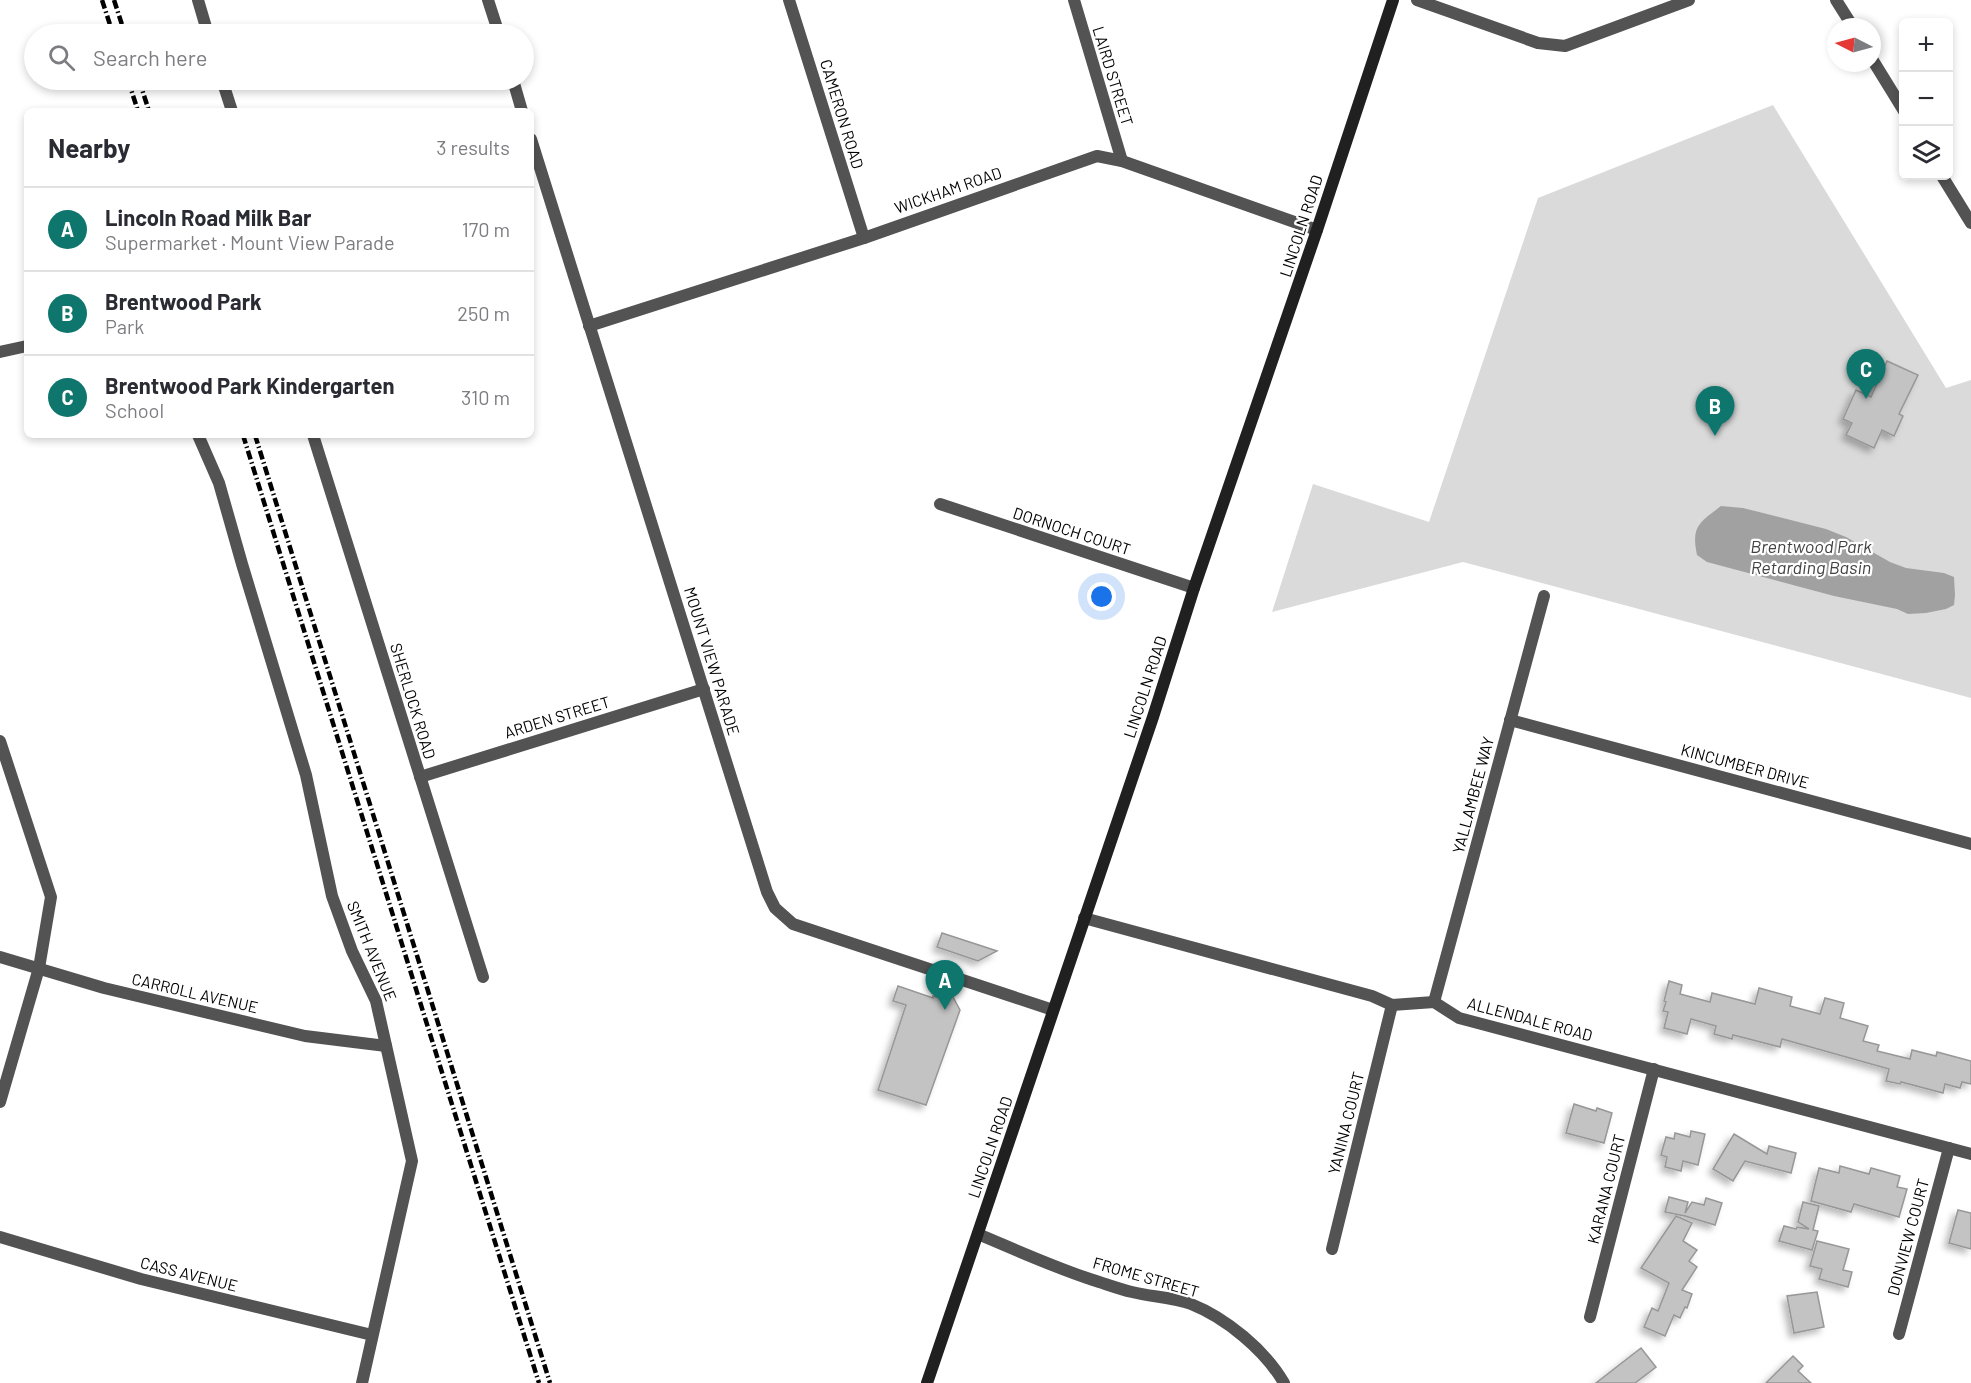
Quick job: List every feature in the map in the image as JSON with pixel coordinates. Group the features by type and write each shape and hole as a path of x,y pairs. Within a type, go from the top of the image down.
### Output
{"main road":[{"name":"LINCOLN ROAD","path":"927,1383 1393,0"}],"street":[{"path":"198,0 205,24"},
{"path":"488,0 496,24"},
{"name":"CAMERON ROAD","path":"789,0 864,238"},
{"name":"LAIRD STREET","path":"1074,0 1122,161"},
{"path":"1417,0 1538,43 1565,46 1689,0"},
{"path":"1836,0 1847,18"},
{"path":"1880,72 1899,103"},
{"path":"225,90 231,108"},
{"path":"516,90 521,108"},
{"name":"MOUNT VIEW PARADE","path":"534,149 767,892 776,908 793,924 1053,1010"},
{"name":"WICKHAM ROAD","path":"589,326 864,238 1097,156 1122,161 1317,230"},
{"path":"1944,180 1971,223"},
{"path":"0,352 24,347"},
{"name":"SMITH AVENUE","path":"199,438 219,483 306,775 332,896 352,951 376,1001 412,1161 362,1383"},
{"name":"SHERLOCK ROAD","path":"314,438 483,978"},
{"name":"DORNOCH COURT","path":"940,504 1194,588"},
{"name":"YALLAMBEE WAY","path":"1434,1002 1544,596"},
{"name":"ARDEN STREET","path":"420,777 704,689"},
{"name":"KINCUMBER DRIVE","path":"1510,720 1971,844"},
{"path":"0,741 51,897 39,968 0,1102"},
{"path":"1084,918 1372,996 1392,1005 1434,1002"},
{"name":"CARROLL AVENUE","path":"0,957 104,988 305,1036 386,1046"},
{"name":"ALLENDALE ROAD","path":"1434,1002 1459,1018 1971,1154"},
{"name":"YANINA COURT","path":"1332,1249 1392,1005"},
{"name":"KARANA COURT","path":"1590,1317 1654,1069"},
{"name":"DONVIEW COURT","path":"1899,1334 1949,1148"},
{"name":"FROME STREET","path":"978,1234 1065,1270 1130,1292 1190,1303 1242,1335 1278,1372 1284,1383"},
{"name":"CASS AVENUE","path":"0,1237 141,1279 372,1335"}],"shaded area":[{"path":"1773,105 1946,388 1971,380 1971,698 1463,562 1272,612 1313,484 1429,522 1538,198"}],"water":[{"name":"Brentwood Park Retarding Basin","path":"1721,506 1743,508 1826,529 1906,568 1944,573 1954,577 1954,605 1926,613 1908,614 1897,609 1834,596 1707,562 1697,555 1696,531 1702,521"}],"building":[{"path":"1887,361 1918,375 1899,414 1903,416 1894,436 1882,430 1874,448 1846,435 1852,423 1843,419 1856,390 1871,397"},
{"path":"942,933 997,951 978,961 937,947"},
{"path":"1669,981 1682,985 1680,994 1710,1002 1712,993 1755,1004 1759,988 1792,997 1790,1006 1820,1014 1825,998 1844,1003 1840,1018 1868,1026 1863,1041 1879,1045 1877,1051 1910,1059 1912,1050 1936,1056 1937,1052 1971,1061 1971,1084 1962,1082 1960,1088 1945,1084 1943,1093 1901,1082 1900,1084 1886,1081 1889,1069 1782,1039 1780,1047 1733,1035 1732,1039 1714,1034 1716,1026 1691,1019 1687,1034 1664,1028 1668,1012 1663,1011 1666,1002 1664,1001"},
{"path":"898,986 933,998 933,996 940,998 942,993 953,997 960,1010 926,1105 878,1090 906,1005 893,1001"},
{"path":"1574,1104 1612,1113 1604,1143 1566,1133"},
{"path":"1691,1131 1705,1134 1698,1165 1683,1161 1681,1171 1665,1167 1667,1157 1661,1155 1666,1137 1674,1139 1675,1133 1690,1137"},
{"path":"1734,1134 1767,1154 1769,1146 1796,1153 1791,1173 1745,1161 1733,1181 1713,1169"},
{"path":"1840,1166 1869,1174 1871,1168 1900,1176 1897,1187 1907,1189 1899,1217 1854,1204 1851,1212 1811,1201 1819,1168 1839,1173"},
{"path":"1669,1197 1688,1202 1685,1213 1692,1202 1704,1205 1706,1198 1722,1203 1715,1225 1665,1212"},
{"path":"1803,1202 1819,1206 1813,1230 1818,1231 1812,1250 1779,1241 1784,1226 1809,1229 1798,1222"},
{"path":"1958,1210 1971,1213 1971,1249 1949,1243"},
{"path":"1676,1216 1692,1223 1683,1241 1697,1250 1689,1261 1697,1267 1682,1290 1692,1294 1687,1308 1685,1307 1680,1318 1674,1315 1665,1336 1644,1327 1652,1308 1658,1311 1669,1283 1641,1268"},
{"path":"1817,1241 1849,1249 1843,1270 1852,1272 1848,1287 1819,1279 1822,1269 1810,1266"},
{"path":"1817,1292 1824,1327 1794,1333 1787,1296"},
{"path":"1641,1348 1656,1367 1635,1383 1596,1383"},
{"path":"1793,1356 1803,1366 1798,1371 1811,1383 1766,1383"}],"railway":[{"path":"102,0 110,24"},
{"path":"114,0 122,24"},
{"path":"131,90 137,108"},
{"path":"142,90 148,108"},
{"path":"244,438 539,1383"},
{"path":"256,438 550,1383"}],"place":[{"name":"Brentwood Park Kindergarten","path":"1866,399"},
{"name":"Brentwood Park","path":"1715,436"},
{"name":"Lincoln Road Milk Bar","path":"945,1010"}]}
